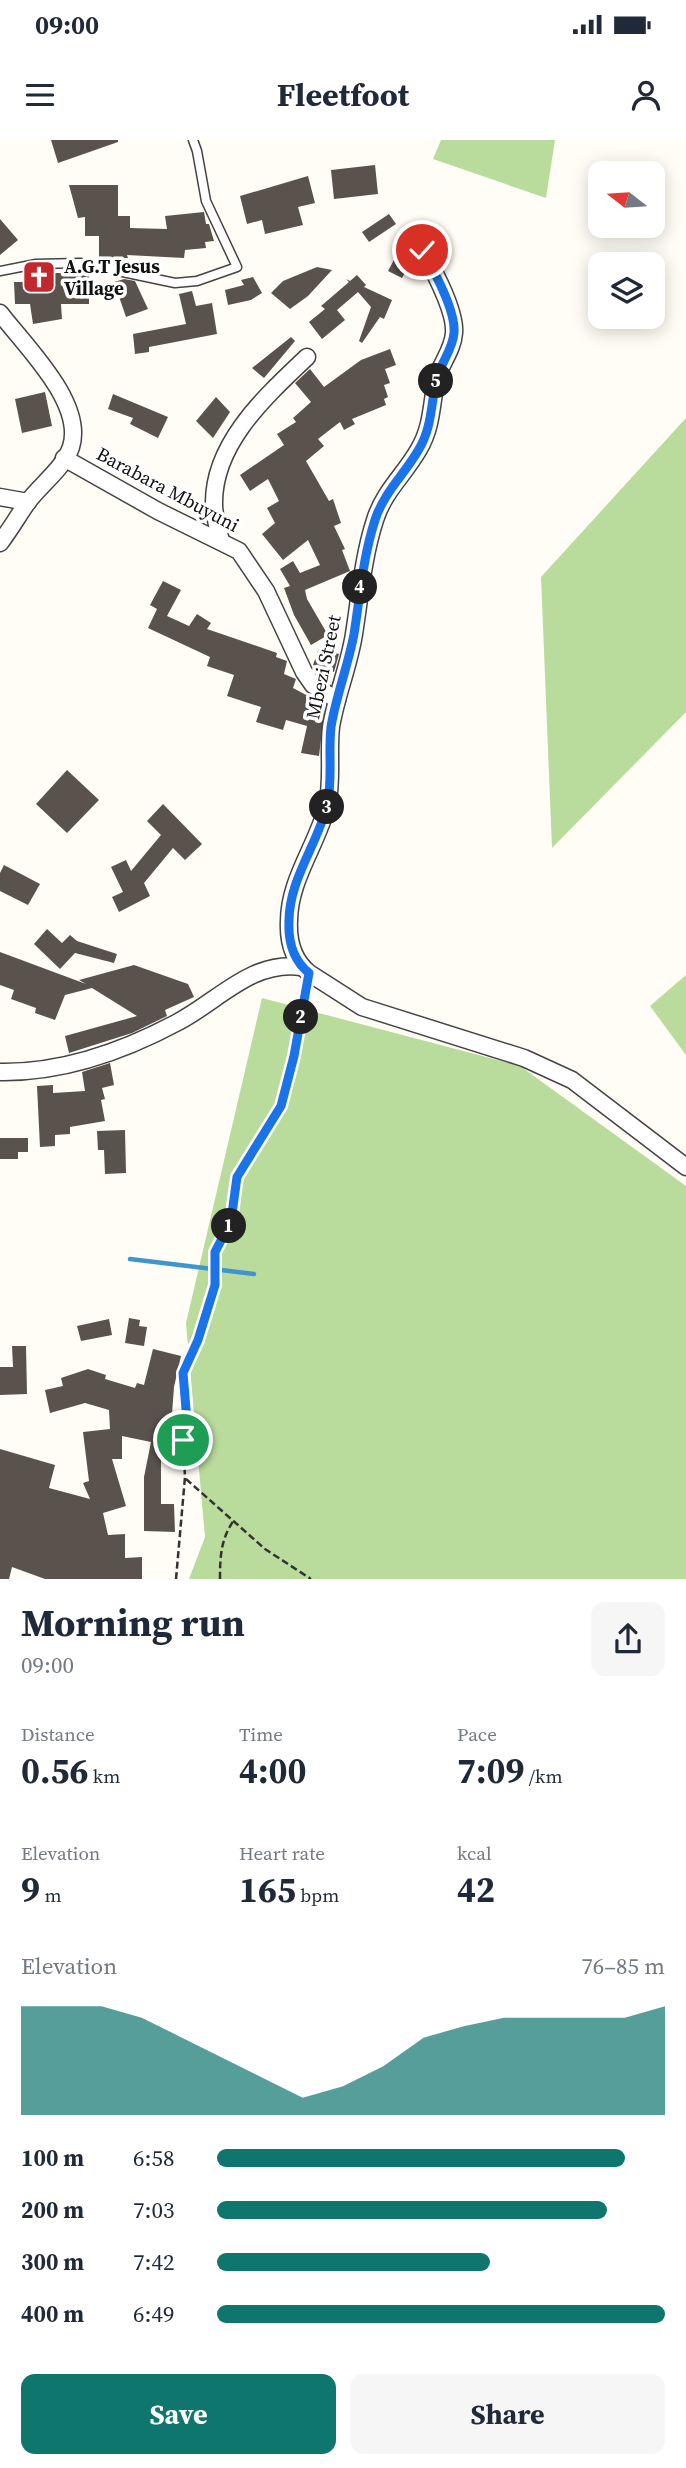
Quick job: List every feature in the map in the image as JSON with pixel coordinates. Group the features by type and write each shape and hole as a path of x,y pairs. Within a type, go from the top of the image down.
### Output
{"street":[{"name":"Mbezi Street","path":"305,970 292,950 289,922 292,894 327,806 332,774 329,748 337,700 354,635 365,556 382,498 404,472 430,427 437,380 454,335 454,323 448,305 422,250"},
{"path":"0,313 44,368 71,410 71,448 27,502 0,543"},
{"path":"221,541 214,504 216,483 225,456 257,406 307,357"},
{"name":"Barabara Mbuyuni","path":"64,458 239,551 255,571 304,672 313,685 337,700"},
{"path":"0,497 27,502"},
{"path":"0,1072 78,1063 122,1049 180,1021 253,974 274,967 305,970 362,1007 524,1058 572,1080 686,1167"}],"lane":[{"path":"0,271 36,264 80,263 175,283 197,281 237,267 206,201 192,140"}],"path":[{"path":"176,1579 185,1477 183,1440 186,1409 183,1373 198,1340 215,1285 215,1252 231,1221 237,1177 281,1106 294,1056 305,970"},
{"path":"185,1477 265,1549 311,1579"},
{"path":"220,1579 220,1551 224,1535 234,1520"}],"green space":[{"path":"441,140 555,140 546,198 433,159"},
{"path":"686,418 686,712 552,848 541,577"},
{"path":"686,975 686,1055 650,1006"},
{"path":"262,998 520,1066 686,1186 686,1579 189,1579 205,1537 186,1323"}],"building":[{"path":"51,140 118,140 118,142 58,163"},
{"path":"375,165 378,194 334,199 331,170"},
{"path":"308,176 315,203 298,207 303,225 265,234 262,220 247,224 240,196"},
{"path":"69,185 118,185 118,216 130,216 130,228 167,229 165,216 204,212 214,241 205,242 206,248 185,250 184,258 127,255 128,258 99,258 99,236 85,236 85,217 78,218"},
{"path":"389,214 396,224 369,242 362,232"},
{"path":"0,219 18,240 0,255"},
{"path":"395,258 409,265 402,278 388,271"},
{"path":"317,267 332,270 308,296 290,309 271,293 283,281"},
{"path":"38,273 89,273 89,304 61,304 62,319 33,324 30,304 15,304 14,282 38,282"},
{"path":"357,275 366,285 364,287 392,300 384,319 380,317 362,343 359,341 371,307 358,292 337,310 345,320 322,339 309,322 325,309 321,306 349,282 346,279 350,281"},
{"path":"253,277 262,293 251,300 228,305 225,290 244,285 241,280"},
{"path":"124,279 135,281 148,309 126,317 114,282"},
{"path":"192,291 196,306 212,303 217,334 149,347 149,352 135,354 133,334 186,324 179,294"},
{"path":"291,337 295,341 264,378 252,368"},
{"path":"390,349 396,365 385,369 390,383 384,385 388,397 384,399 386,405 352,419 355,424 344,430 340,422 318,439 324,446 306,461 329,501 333,499 341,523 334,526 345,549 342,550 350,571 305,590 307,599 328,635 311,645 294,615 284,588 290,586 280,569 293,561 300,573 320,565 308,540 283,560 262,534 275,523 267,508 279,501 268,479 250,491 240,475 284,445 277,434 296,422 293,418 311,402 295,383 310,369 324,387 361,360"},
{"path":"45,392 52,426 22,433 15,399"},
{"path":"113,394 168,417 158,438 130,424 133,418 108,409"},
{"path":"216,397 230,412 213,438 196,421"},
{"path":"163,581 181,590 167,616 189,626 197,614 211,623 207,629 277,653 276,657 287,661 284,674 296,679 293,688 325,705 319,756 301,753 307,726 286,720 283,730 256,722 261,707 227,696 234,675 207,666 210,657 148,628 157,609 150,605"},
{"path":"319,648 339,654 334,672 313,665"},
{"path":"67,770 99,800 67,833 36,804"},
{"path":"163,804 202,844 185,860 173,848 144,883 150,896 119,912 112,897 123,892 111,867 126,860 131,871 161,835 147,821"},
{"path":"4,865 40,884 28,905 0,891 0,873"},
{"path":"47,929 62,943 70,935 77,941 117,954 114,963 75,953 60,969 34,944"},
{"path":"0,952 86,984 79,980 134,965 188,984 194,997 165,1010 167,1016 132,1033 69,1053 65,1036 137,1016 92,988 65,995 55,1020 35,1013 36,1008 11,999 14,990 0,985"},
{"path":"110,1063 114,1085 102,1088 105,1121 70,1127 70,1134 55,1135 55,1146 40,1147 37,1086 53,1085 53,1093 85,1091 82,1072"},
{"path":"125,1130 126,1173 105,1174 104,1150 98,1150 97,1131"},
{"path":"0,1138 28,1138 28,1152 18,1152 18,1159 0,1159"},
{"path":"129,1318 140,1320 139,1326 147,1327 144,1346 125,1343"},
{"path":"109,1319 112,1335 81,1341 77,1326"},
{"path":"12,1346 26,1346 27,1394 0,1395 0,1367 13,1367"},
{"path":"153,1349 181,1356 174,1387 172,1414 161,1458 161,1504 174,1504 175,1532 144,1531 144,1477 151,1442 122,1436 122,1459 112,1459 126,1506 103,1513 108,1535 125,1534 125,1558 142,1557 142,1579 45,1579 12,1567 9,1579 0,1579 0,1449 55,1465 49,1488 90,1499 83,1483 89,1481 83,1432 110,1429 109,1410 85,1403 50,1413 45,1390 63,1386 61,1378 88,1369 106,1375 105,1379 135,1388 137,1383 144,1385"}],"waterway":[{"path":"130,1259 254,1274"}],"place":[{"name":"A.G.T Jesus Village","path":"39,277"}],"route":[{"path":"183,1440 186,1409 183,1373 198,1340 215,1285 215,1252 231,1221 237,1177 281,1106 294,1056 309,973 301,967 292,950 289,922 292,894 327,806 332,774 329,748 332,724 354,635 365,556 382,498 404,472 430,427 439,371 454,335 454,323 448,305 422,250"}]}
